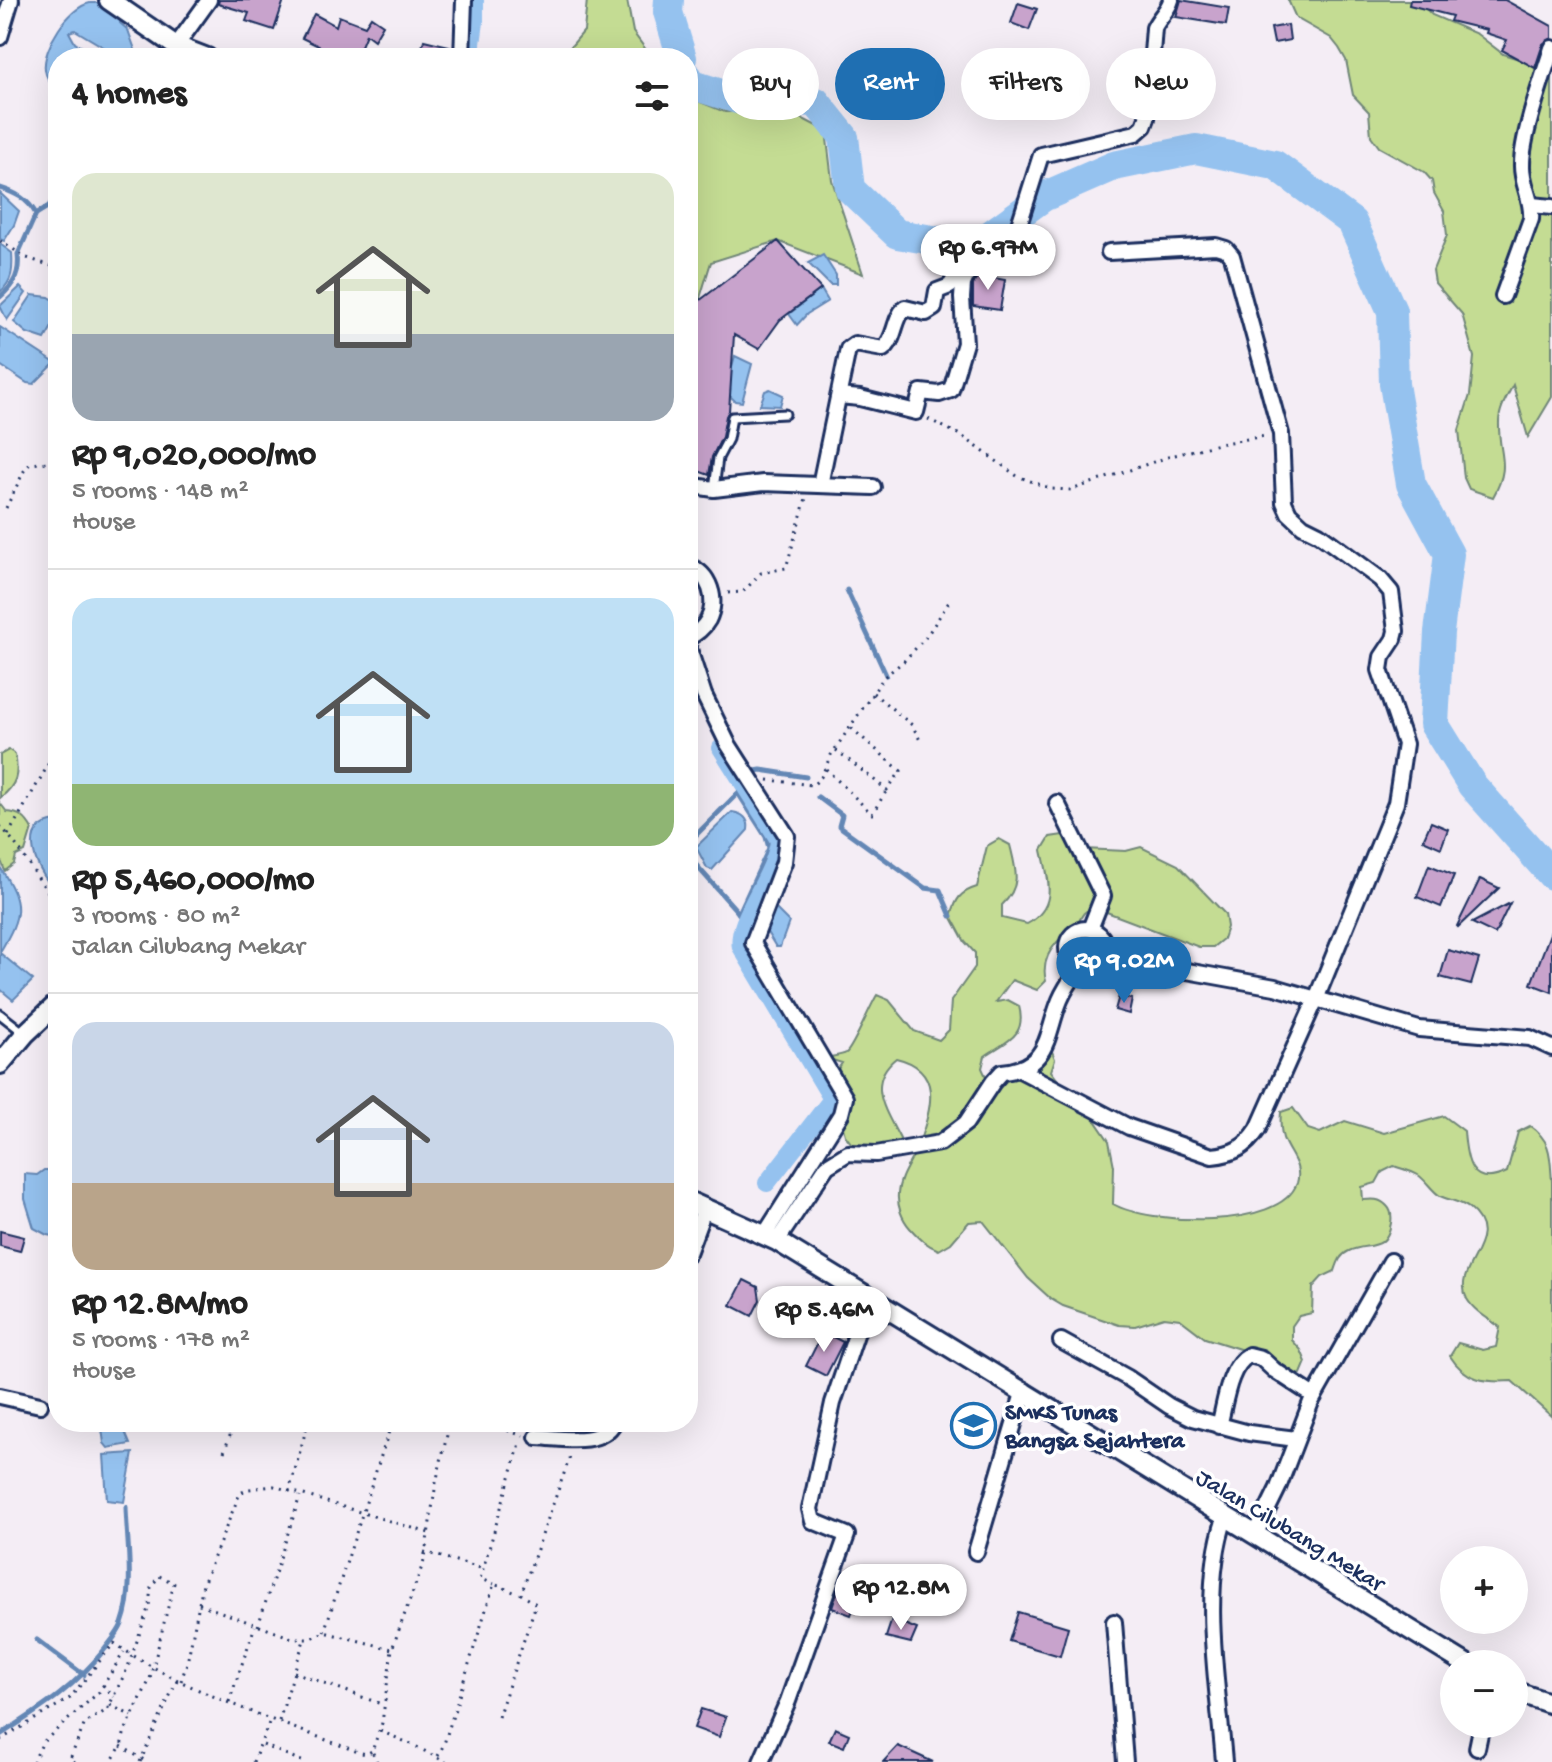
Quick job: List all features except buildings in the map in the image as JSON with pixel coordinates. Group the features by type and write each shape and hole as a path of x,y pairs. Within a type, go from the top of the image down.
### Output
{"street":[{"path":"0,37 11,0"},
{"path":"109,0 180,48"},
{"path":"176,46 209,0"},
{"path":"462,48 464,0"},
{"path":"815,485 848,349 855,344 883,349 889,345 898,315 905,308 926,313 934,308 937,291 950,286 961,267 970,268 988,258 1005,254 1012,247 1041,155 1136,133 1144,126 1154,28 1168,10 1171,0"},
{"path":"1503,296 1531,219 1532,205 1523,186 1522,160 1552,48"},
{"path":"1532,205 1552,207"},
{"path":"1020,1070 1129,1127 1212,1156 1227,1155 1242,1148 1258,1129 1316,999 1396,803 1405,744 1380,670 1382,657 1396,631 1391,592 1380,579 1289,513 1284,502 1281,434 1232,256 1226,249 1216,246 1109,252"},
{"path":"839,396 916,412 921,392 946,393 951,390 965,343 961,316 963,284 970,268"},
{"path":"698,487 714,489 763,483 873,487"},
{"path":"698,570 704,576 712,597 708,620 698,631"},
{"path":"698,677 728,744 787,836 785,857 753,936 755,950 845,1098 841,1114 771,1237"},
{"path":"1057,803 1103,896 1090,929"},
{"path":"1090,929 1100,934 1106,944 1104,956 1094,966 1080,967 1069,957 1067,943 1076,931 1090,929"},
{"path":"1104,956 1275,987 1419,1029 1530,1038 1552,1048"},
{"path":"771,1237 827,1166 848,1153 876,1154 940,1143 966,1123 1002,1072 1020,1070 1039,1055 1048,1042 1061,998 1080,967"},
{"path":"0,1064 48,1012"},
{"name":"Jalan Cilubang Mekar","path":"698,1205 771,1237 1443,1650"},
{"path":"1255,1535 1278,1488 1314,1396 1391,1261"},
{"path":"761,1762 788,1701 847,1535 813,1521 810,1509 833,1403 869,1296"},
{"path":"1061,1341 1128,1378 1169,1406 1219,1426 1296,1439"},
{"path":"1219,1426 1235,1372 1240,1361 1249,1355 1261,1358 1314,1396"},
{"path":"976,1552 1024,1390"},
{"path":"0,1396 40,1405"},
{"path":"537,1437 577,1439 606,1432"},
{"path":"1224,1762 1212,1605 1218,1538 1225,1518"},
{"path":"1114,1622 1125,1762"},
{"path":"1528,1696 1552,1704"},
{"path":"1477,1748 1479,1738"}],"lane":[{"path":"714,489 718,458 728,439 732,417 785,414"},
{"path":"0,1014 25,1034"}],"path":[{"path":"0,241 27,258 48,265"},
{"path":"916,412 962,436 1017,476 1052,489 1071,490 1171,456 1218,444 1281,434"},
{"path":"6,508 30,464 48,462"},
{"path":"712,597 743,592 761,573 786,568 815,485"},
{"path":"768,780 813,785 888,672 897,668 926,637 949,602"},
{"path":"873,693 912,725 921,742"},
{"path":"826,769 872,814 901,771 849,727"},
{"path":"836,750 887,790"},
{"path":"8,835 48,765"},
{"path":"0,826 48,890"},
{"path":"224,1452 231,1432"},
{"path":"289,1492 305,1432"},
{"path":"324,1632 389,1432"},
{"path":"0,1740 70,1698 114,1643 124,1652 229,1702 358,1752 366,1754 372,1751 380,1731 392,1649 418,1580 448,1432"},
{"path":"498,1717 536,1604 521,1594 480,1579 523,1436 513,1432"},
{"path":"521,1594 577,1439"},
{"path":"140,1761 179,1680 191,1643 203,1584 240,1493 274,1486 429,1533"},
{"path":"229,1702 300,1496"},
{"path":"424,1552 484,1569"},
{"path":"75,1762 70,1759 85,1723 107,1710 133,1656 149,1606 151,1587 159,1576 174,1583 154,1666 121,1746 111,1762"},
{"path":"438,1756 494,1584"},
{"path":"199,1604 304,1640 324,1632 392,1649"},
{"path":"279,1721 304,1640"},
{"path":"33,1762 43,1742 75,1716 103,1685 124,1652"},
{"path":"294,1672 385,1705"},
{"path":"103,1685 114,1697"},
{"path":"110,1705 132,1716"},
{"path":"75,1716 85,1723"},
{"path":"253,1762 271,1718"},
{"path":"380,1731 446,1762"},
{"path":"262,1744 304,1762"},
{"path":"121,1746 140,1761 147,1762"},
{"path":"372,1751 377,1762"}],"green space":[{"path":"587,0 627,0 633,32 645,48 570,48 584,31"},
{"path":"1288,0 1417,0 1432,15 1477,34 1503,54 1538,65 1539,60 1552,64 1552,397 1528,437 1513,385 1499,417 1503,467 1493,497 1469,489 1464,478 1459,430 1470,395 1474,357 1462,314 1435,283 1433,270 1447,235 1444,211 1434,193 1432,181 1424,172 1379,147 1371,136 1369,112 1353,95 1346,60 1339,48 1331,38 1296,18"},
{"path":"698,101 722,111 722,120 805,120 826,131 832,180 863,274 778,241 711,262 698,304"},
{"path":"9,750 15,754 16,773 13,784 0,798 0,755"},
{"path":"0,803 7,812 22,817 32,829 25,852 16,856 14,864 5,871 0,858"},
{"path":"1063,835 1084,849 1126,851 1141,847 1178,865 1225,914 1227,927 1223,939 1213,947 1199,947 1104,911 1084,912 1075,928 1051,950 1045,968 1046,981 1037,990 1012,980 996,1002 1008,1000 1019,1006 1021,1016 1018,1031 1013,1037 985,1056 982,1068 987,1079 1001,1077 1023,1058 1050,1046 1055,1059 1051,1071 1094,1119 1109,1141 1114,1166 1113,1204 1130,1211 1182,1219 1241,1216 1286,1199 1297,1183 1298,1172 1282,1135 1281,1112 1293,1108 1308,1129 1320,1133 1345,1121 1384,1133 1444,1116 1464,1131 1472,1169 1485,1177 1507,1172 1518,1132 1530,1126 1546,1144 1551,1165 1552,1417 1512,1381 1476,1378 1462,1370 1450,1356 1458,1343 1483,1350 1496,1347 1500,1327 1474,1307 1467,1299 1464,1287 1483,1231 1469,1208 1440,1196 1418,1175 1394,1166 1382,1172 1376,1183 1362,1187 1363,1200 1379,1200 1389,1210 1389,1232 1381,1243 1346,1253 1335,1271 1322,1277 1313,1287 1312,1313 1299,1316 1292,1326 1292,1340 1306,1362 1301,1374 1287,1377 1252,1353 1205,1338 1180,1319 1164,1317 1135,1326 1119,1325 1063,1306 1028,1278 983,1221 969,1222 951,1243 939,1250 923,1241 910,1228 901,1212 898,1194 928,1116 930,1091 927,1080 911,1063 896,1058 882,1077 880,1087 884,1108 900,1139 896,1150 854,1147 845,1135 841,1121 827,1106 832,1099 829,1082 842,1063 826,1058 849,1050 877,995 889,1000 914,1031 939,1040 949,1030 951,1001 975,967 975,953 965,942 951,916 960,897 977,887 987,846 999,839 1010,845 1016,877 1013,891 1002,905 1002,918 1027,924 1044,909 1049,891 1042,850 1050,837"}],"water":[{"path":"103,3 121,17 120,23 128,30 134,48 105,48 75,30 69,32 75,43 84,48 49,48 58,30 82,6"},
{"path":"48,51 48,78 46,73"},
{"path":"0,193 19,211 4,241 0,239"},
{"path":"0,244 12,253 12,264 10,279 0,292"},
{"path":"823,255 836,275 836,285 830,285 808,263"},
{"path":"20,287 26,293 7,320 0,306"},
{"path":"821,289 828,301 807,314 797,325 789,314"},
{"path":"32,295 48,297 48,334 45,339 27,333 14,322"},
{"path":"0,327 48,358 48,370 34,384 27,383 0,365"},
{"path":"735,356 752,364 742,402 735,401 725,391"},
{"path":"770,389 783,395 780,406 760,405 765,391"},
{"path":"732,812 744,817 748,823 748,830 712,870 707,868 698,845"},
{"path":"48,823 48,882 37,863 33,840 36,831"},
{"path":"0,867 13,891 17,910 13,928 0,952"},
{"path":"771,904 789,922 780,947 776,947 760,921"},
{"path":"0,953 33,980 13,1000 0,989"},
{"path":"48,1170 48,1235 34,1228 25,1199 25,1174 37,1175"},
{"path":"102,1432 125,1432 130,1444 108,1448"},
{"path":"133,1453 124,1502 107,1500 104,1455"}],"waterway":[{"path":"471,48 475,0"},
{"path":"669,0 668,12 679,48"},
{"path":"698,87 737,99 816,102 844,137 850,189 897,234 974,247 1043,197 1114,166 1196,149 1275,165 1352,222 1392,311 1394,384 1411,484 1449,554 1439,632 1434,724 1472,785 1552,875"},
{"path":"0,188 21,197 36,214"},
{"path":"19,252 36,214 48,207"},
{"path":"0,297 15,278 18,254"},
{"path":"847,590 886,675"},
{"path":"721,748 779,840 777,853 744,924 741,947 832,1099 767,1183"},
{"path":"752,777 755,771 761,770 806,777"},
{"path":"698,833 738,793 766,837 769,848 739,913"},
{"path":"818,797 842,815 839,826 925,888 940,890 951,916"},
{"path":"698,867 765,948 813,1032"},
{"path":"0,1735 69,1687 105,1649 122,1624 129,1581 126,1507"},
{"path":"37,1640 84,1675"}],"place":[{"name":"SMKS Tunas Bangsa Sejahtera","path":"974,1425"}]}
